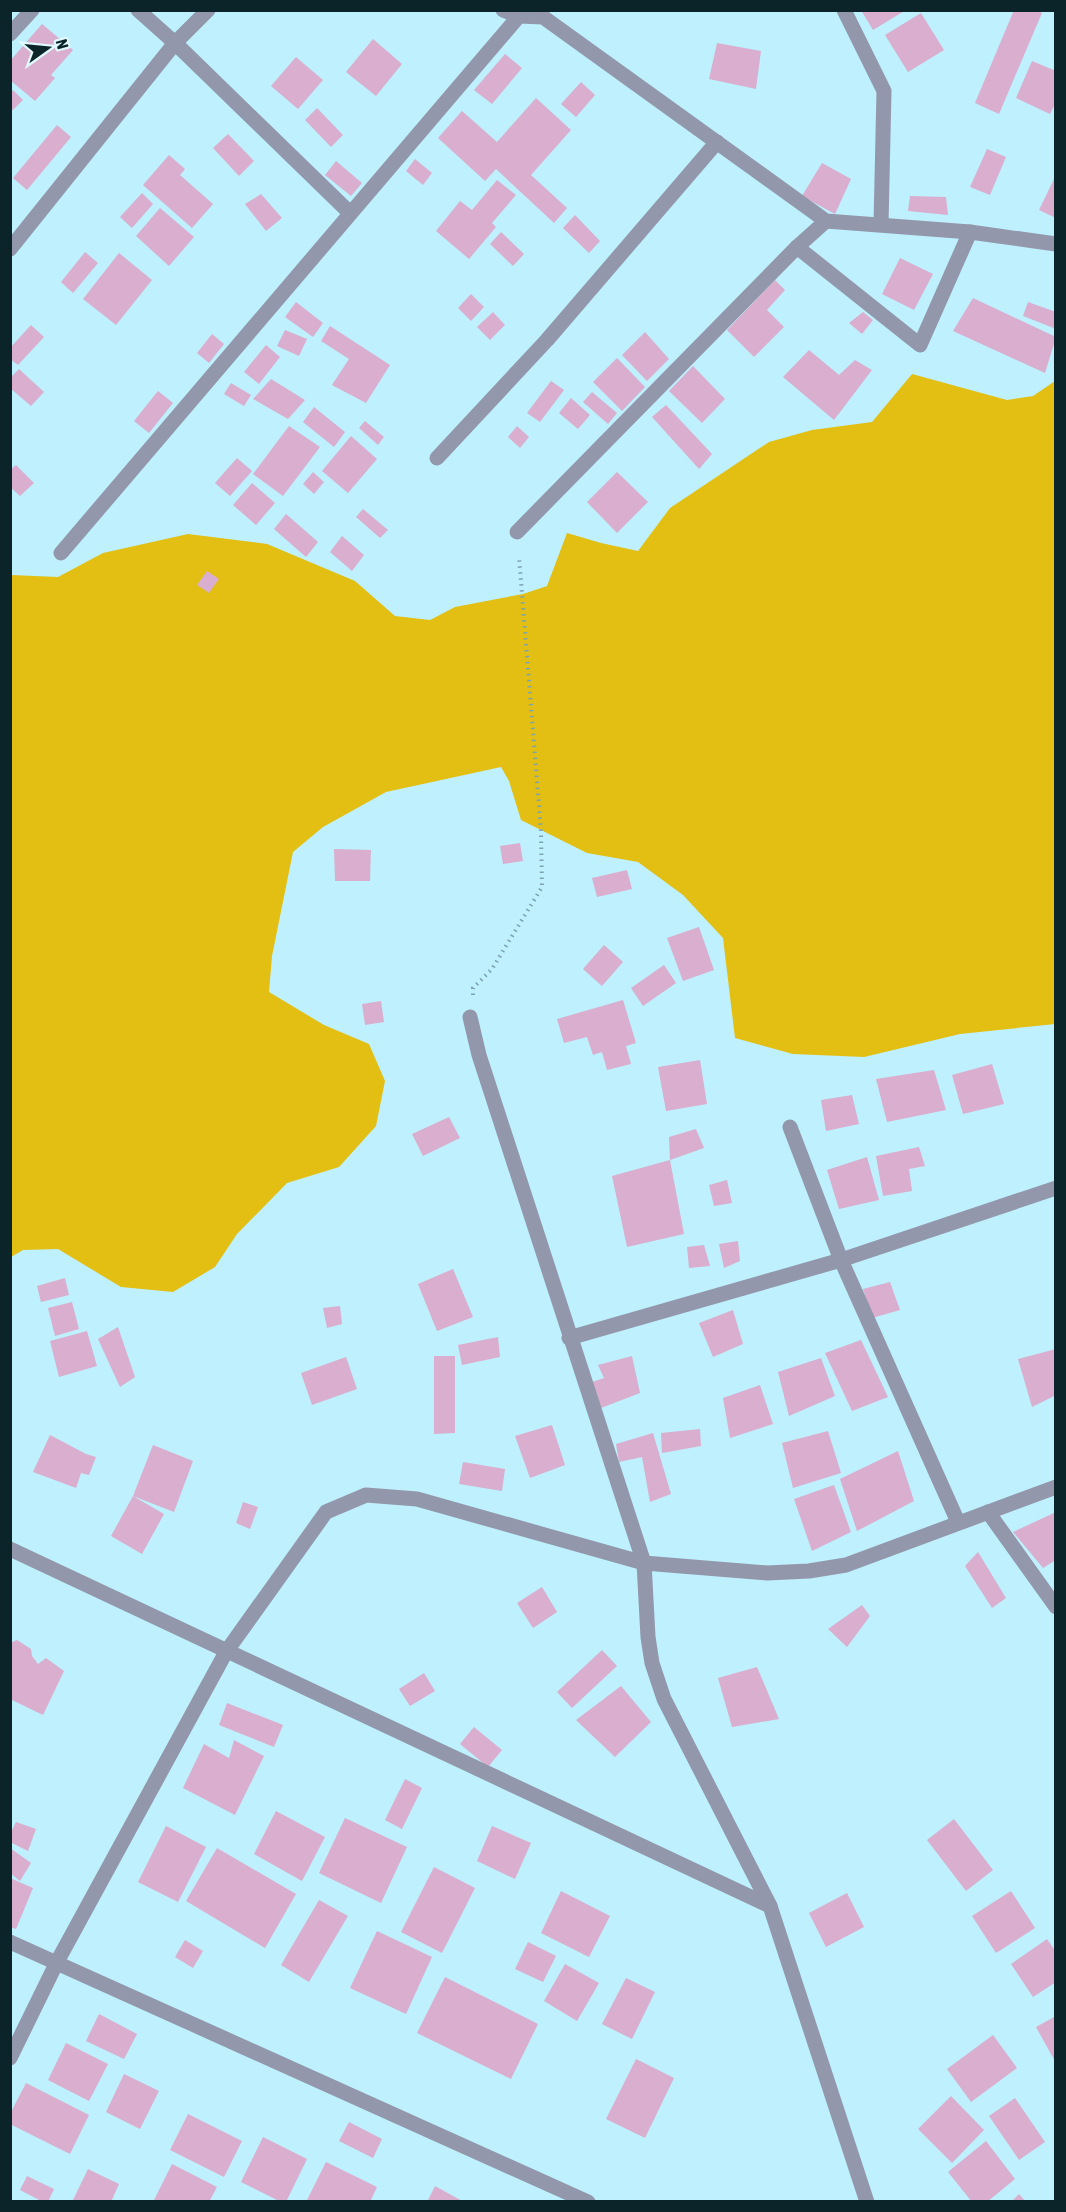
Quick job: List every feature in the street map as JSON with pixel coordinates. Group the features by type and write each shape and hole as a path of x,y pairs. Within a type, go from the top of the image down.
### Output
{"street":[{"path":"10,34 32,10"},
{"path":"138,10 350,213"},
{"path":"10,249 175,43 208,10"},
{"path":"503,10 519,16 545,14 826,221 970,232 1056,244"},
{"path":"844,10 884,91 881,224"},
{"path":"61,553 519,16"},
{"path":"437,458 547,340 717,142"},
{"path":"517,532 797,247 826,221"},
{"path":"797,247 920,345 970,232"},
{"path":"470,1017 479,1055 569,1338 644,1563 648,1637 652,1663 664,1699 770,1906 867,2202"},
{"path":"790,1127 841,1260 958,1522"},
{"path":"569,1338 841,1260 1056,1188"},
{"path":"10,2058 57,1962 226,1652 326,1512 366,1495 417,1499 644,1563 767,1573 809,1571 846,1565 1056,1487"},
{"path":"988,1512 1056,1607"},
{"path":"10,1549 770,1906"},
{"path":"10,1942 588,2202"}],"path":[{"path":"470,1017 474,988 492,969 542,887 541,831 517,532"}],"shaded area":[{"path":"912,374 1007,400 1033,396 1055,381 1055,1024 960,1034 864,1057 793,1054 735,1038 723,938 683,895 638,862 587,853 521,820 509,781 501,767 386,792 323,827 293,852 272,956 269,992 324,1025 369,1044 385,1081 376,1126 339,1167 287,1183 237,1234 215,1267 173,1292 121,1287 58,1249 23,1250 11,1257 11,575 58,577 103,553 188,534 267,544 355,581 395,616 430,620 455,607 523,594 547,586 567,533 638,551 670,508 769,442 812,430 872,422"}],"building":[{"path":"861,10 906,10 873,30"},
{"path":"1014,10 1036,10 1042,13 999,114 975,103"},
{"path":"921,13 944,50 908,72 885,35"},
{"path":"42,24 73,50 51,75 55,78 35,101 10,80 10,61"},
{"path":"373,39 402,64 376,96 346,72"},
{"path":"717,43 761,51 756,89 709,79"},
{"path":"505,54 522,68 492,104 474,90"},
{"path":"296,57 323,80 298,109 271,86"},
{"path":"1032,61 1056,71 1056,102 1050,114 1016,98"},
{"path":"581,82 595,95 576,117 561,104"},
{"path":"13,90 23,100 13,110 10,108 10,94"},
{"path":"536,98 571,130 531,175 567,208 554,223 496,169 485,181 438,138 462,111 497,142"},
{"path":"317,108 343,135 331,147 305,120"},
{"path":"57,125 71,137 27,190 13,178"},
{"path":"228,134 254,161 239,176 213,148"},
{"path":"987,149 1006,157 990,195 970,187"},
{"path":"169,155 185,169 180,175 213,204 192,228 143,185"},
{"path":"415,159 432,173 423,185 406,171"},
{"path":"336,161 362,183 351,196 325,175"},
{"path":"822,163 851,179 835,214 802,196"},
{"path":"1056,175 1056,218 1039,210"},
{"path":"497,180 516,195 492,223 496,227 469,259 436,231 460,201 472,210"},
{"path":"142,193 153,204 132,228 120,217"},
{"path":"261,194 282,218 266,231 245,204"},
{"path":"910,196 946,197 948,215 908,211"},
{"path":"160,208 194,237 169,266 136,236"},
{"path":"575,215 600,241 589,253 563,228"},
{"path":"501,232 524,254 513,266 490,244"},
{"path":"85,252 98,263 73,293 61,282"},
{"path":"119,253 152,280 116,325 83,299"},
{"path":"900,258 933,274 914,310 882,294"},
{"path":"775,280 785,290 767,310 784,327 754,357 727,330"},
{"path":"471,294 484,307 471,321 458,308"},
{"path":"973,298 1056,337 1045,373 953,331"},
{"path":"296,302 323,323 313,337 285,317"},
{"path":"1028,302 1056,312 1056,329 1023,316"},
{"path":"493,312 505,325 490,340 477,327"},
{"path":"863,312 873,320 862,334 849,323"},
{"path":"31,325 44,337 18,365 10,359 10,348"},
{"path":"330,326 390,365 366,403 332,385 349,359 321,341"},
{"path":"285,330 307,339 299,356 277,346"},
{"path":"645,332 669,359 647,381 622,355"},
{"path":"212,334 224,344 209,363 197,353"},
{"path":"266,345 280,357 259,384 244,372"},
{"path":"809,350 839,375 855,360 872,370 834,420 783,377"},
{"path":"617,358 645,387 622,411 593,382"},
{"path":"693,366 725,399 702,423 669,391"},
{"path":"19,369 44,392 31,406 10,388 10,378"},
{"path":"271,379 305,400 288,419 253,399"},
{"path":"551,381 564,390 540,422 527,413"},
{"path":"231,383 251,395 244,406 224,394"},
{"path":"158,391 173,403 149,433 134,421"},
{"path":"592,392 617,413 608,424 583,402"},
{"path":"571,398 590,415 578,429 559,413"},
{"path":"666,405 712,454 699,469 652,417"},
{"path":"314,407 345,432 334,447 303,422"},
{"path":"365,421 384,437 378,445 359,428"},
{"path":"289,426 320,447 283,496 253,474"},
{"path":"517,426 529,437 520,448 508,437"},
{"path":"351,436 377,459 348,493 322,471"},
{"path":"237,458 252,471 230,496 215,483"},
{"path":"16,465 34,483 20,496 10,487 10,470"},
{"path":"313,472 324,482 314,494 303,484"},
{"path":"617,472 648,502 617,533 587,502"},
{"path":"252,483 275,503 256,525 233,505"},
{"path":"363,509 388,530 380,538 356,517"},
{"path":"286,514 318,542 306,557 274,529"},
{"path":"342,536 364,555 352,571 330,552"},
{"path":"207,571 219,579 209,593 197,585"},
{"path":"520,843 523,861 503,864 500,846"},
{"path":"334,849 371,850 370,881 335,881"},
{"path":"627,870 632,889 597,897 592,878"},
{"path":"699,927 714,970 683,981 667,938"},
{"path":"604,945 623,962 602,986 583,969"},
{"path":"664,965 676,983 643,1006 631,988"},
{"path":"623,1000 636,1043 626,1046 631,1064 607,1070 602,1052 593,1055 587,1037 564,1043 557,1019"},
{"path":"381,1001 384,1022 365,1025 362,1004"},
{"path":"700,1060 707,1104 666,1111 658,1067"},
{"path":"992,1064 1004,1104 963,1114 952,1075"},
{"path":"934,1070 946,1110 887,1122 876,1079"},
{"path":"852,1095 859,1124 826,1131 821,1100"},
{"path":"449,1117 460,1138 423,1156 412,1134"},
{"path":"696,1129 704,1148 670,1160 669,1137"},
{"path":"919,1147 925,1166 909,1169 912,1191 883,1196 876,1156"},
{"path":"867,1157 879,1200 839,1209 827,1170"},
{"path":"670,1160 684,1234 627,1247 612,1176"},
{"path":"727,1180 732,1203 714,1206 709,1185"},
{"path":"738,1241 740,1261 724,1268 719,1244"},
{"path":"704,1245 710,1266 689,1268 687,1247"},
{"path":"453,1269 473,1317 437,1331 418,1284"},
{"path":"65,1278 69,1295 41,1302 37,1286"},
{"path":"890,1282 900,1310 872,1318 863,1289"},
{"path":"72,1302 79,1329 55,1336 48,1308"},
{"path":"340,1306 342,1324 327,1328 323,1308"},
{"path":"733,1310 743,1344 713,1357 699,1323"},
{"path":"118,1327 135,1377 120,1387 98,1339"},
{"path":"87,1331 97,1366 59,1377 50,1341"},
{"path":"498,1337 500,1357 462,1365 458,1345"},
{"path":"861,1340 888,1397 852,1411 825,1353"},
{"path":"1056,1349 1056,1395 1032,1407 1018,1359"},
{"path":"434,1356 455,1356 455,1433 434,1434"},
{"path":"632,1356 640,1393 601,1408 592,1382 604,1378 598,1365"},
{"path":"346,1357 357,1389 312,1405 301,1373"},
{"path":"821,1358 835,1396 789,1416 778,1372"},
{"path":"760,1385 773,1424 730,1438 723,1398"},
{"path":"552,1425 565,1465 530,1478 515,1436"},
{"path":"700,1429 701,1446 662,1453 661,1433"},
{"path":"828,1431 841,1473 793,1488 782,1443"},
{"path":"653,1433 671,1494 650,1502 642,1457 619,1462 616,1444"},
{"path":"50,1435 96,1457 89,1475 81,1473 76,1488 33,1472"},
{"path":"153,1445 193,1461 174,1512 133,1496"},
{"path":"898,1451 914,1501 857,1531 840,1479"},
{"path":"463,1462 505,1469 502,1491 459,1484"},
{"path":"834,1485 851,1532 812,1551 794,1499"},
{"path":"133,1496 164,1514 142,1554 111,1536"},
{"path":"243,1502 258,1507 250,1529 236,1523"},
{"path":"1056,1512 1056,1560 1043,1568 1013,1532"},
{"path":"978,1552 1006,1598 992,1608 965,1566"},
{"path":"542,1587 557,1612 533,1628 517,1603"},
{"path":"862,1605 870,1616 847,1647 828,1629"},
{"path":"17,1640 31,1649 32,1656 38,1664 46,1658 64,1671 43,1715 10,1699 10,1643"},
{"path":"602,1650 617,1666 572,1708 557,1692"},
{"path":"757,1667 779,1719 732,1727 718,1678"},
{"path":"424,1673 435,1691 410,1706 399,1689"},
{"path":"621,1686 651,1722 615,1757 576,1720"},
{"path":"227,1703 283,1725 274,1747 219,1725"},
{"path":"474,1727 502,1750 488,1767 460,1744"},
{"path":"234,1740 264,1756 235,1815 183,1788 204,1744 229,1758"},
{"path":"405,1779 422,1788 402,1829 385,1820"},
{"path":"276,1811 325,1837 302,1881 254,1854"},
{"path":"345,1818 407,1847 381,1903 319,1873"},
{"path":"954,1819 993,1870 966,1891 927,1840"},
{"path":"16,1822 36,1829 28,1851 10,1842 10,1834"},
{"path":"166,1826 206,1847 178,1902 138,1882"},
{"path":"492,1826 531,1843 515,1879 477,1861"},
{"path":"10,1848 31,1863 20,1881 10,1873"},
{"path":"217,1848 296,1894 265,1948 186,1901"},
{"path":"434,1867 475,1888 442,1953 401,1932"},
{"path":"10,1878 33,1888 16,1929 10,1927"},
{"path":"561,1891 610,1916 589,1957 541,1933"},
{"path":"1011,1891 1035,1928 996,1953 972,1916"},
{"path":"847,1893 864,1927 826,1947 809,1913"},
{"path":"319,1900 348,1916 309,1982 281,1965"},
{"path":"377,1931 432,1957 406,2014 350,1988"},
{"path":"1047,1939 1056,1952 1056,1982 1033,1997 1011,1964"},
{"path":"185,1940 203,1951 193,1968 175,1957"},
{"path":"528,1942 556,1956 543,1982 515,1969"},
{"path":"565,1964 599,1983 577,2021 544,2001"},
{"path":"445,1977 538,2024 511,2079 417,2033"},
{"path":"626,1978 655,1992 632,2039 602,2024"},
{"path":"99,2014 137,2034 124,2059 86,2041"},
{"path":"1056,2016 1056,2063 1036,2027"},
{"path":"993,2035 1017,2068 971,2102 947,2069"},
{"path":"66,2043 108,2064 89,2101 48,2080"},
{"path":"636,2059 674,2078 645,2138 606,2119"},
{"path":"124,2074 159,2091 140,2129 106,2112"},
{"path":"26,2083 89,2115 70,2154 10,2124 10,2114"},
{"path":"951,2096 984,2130 952,2163 918,2129"},
{"path":"1015,2098 1045,2142 1019,2160 989,2116"},
{"path":"188,2114 242,2141 224,2177 170,2150"},
{"path":"349,2122 382,2139 373,2158 339,2141"},
{"path":"263,2137 307,2159 286,2202 281,2202 241,2182"},
{"path":"986,2141 1015,2179 987,2202 972,2202 948,2172"},
{"path":"326,2162 377,2187 370,2202 306,2202"},
{"path":"172,2164 217,2187 209,2202 153,2202"},
{"path":"88,2169 119,2184 111,2202 72,2202"},
{"path":"27,2176 54,2189 48,2202 43,2202 20,2190"},
{"path":"435,2186 464,2202 427,2202"},
{"path":"1019,2194 1026,2202 1011,2202"}]}
